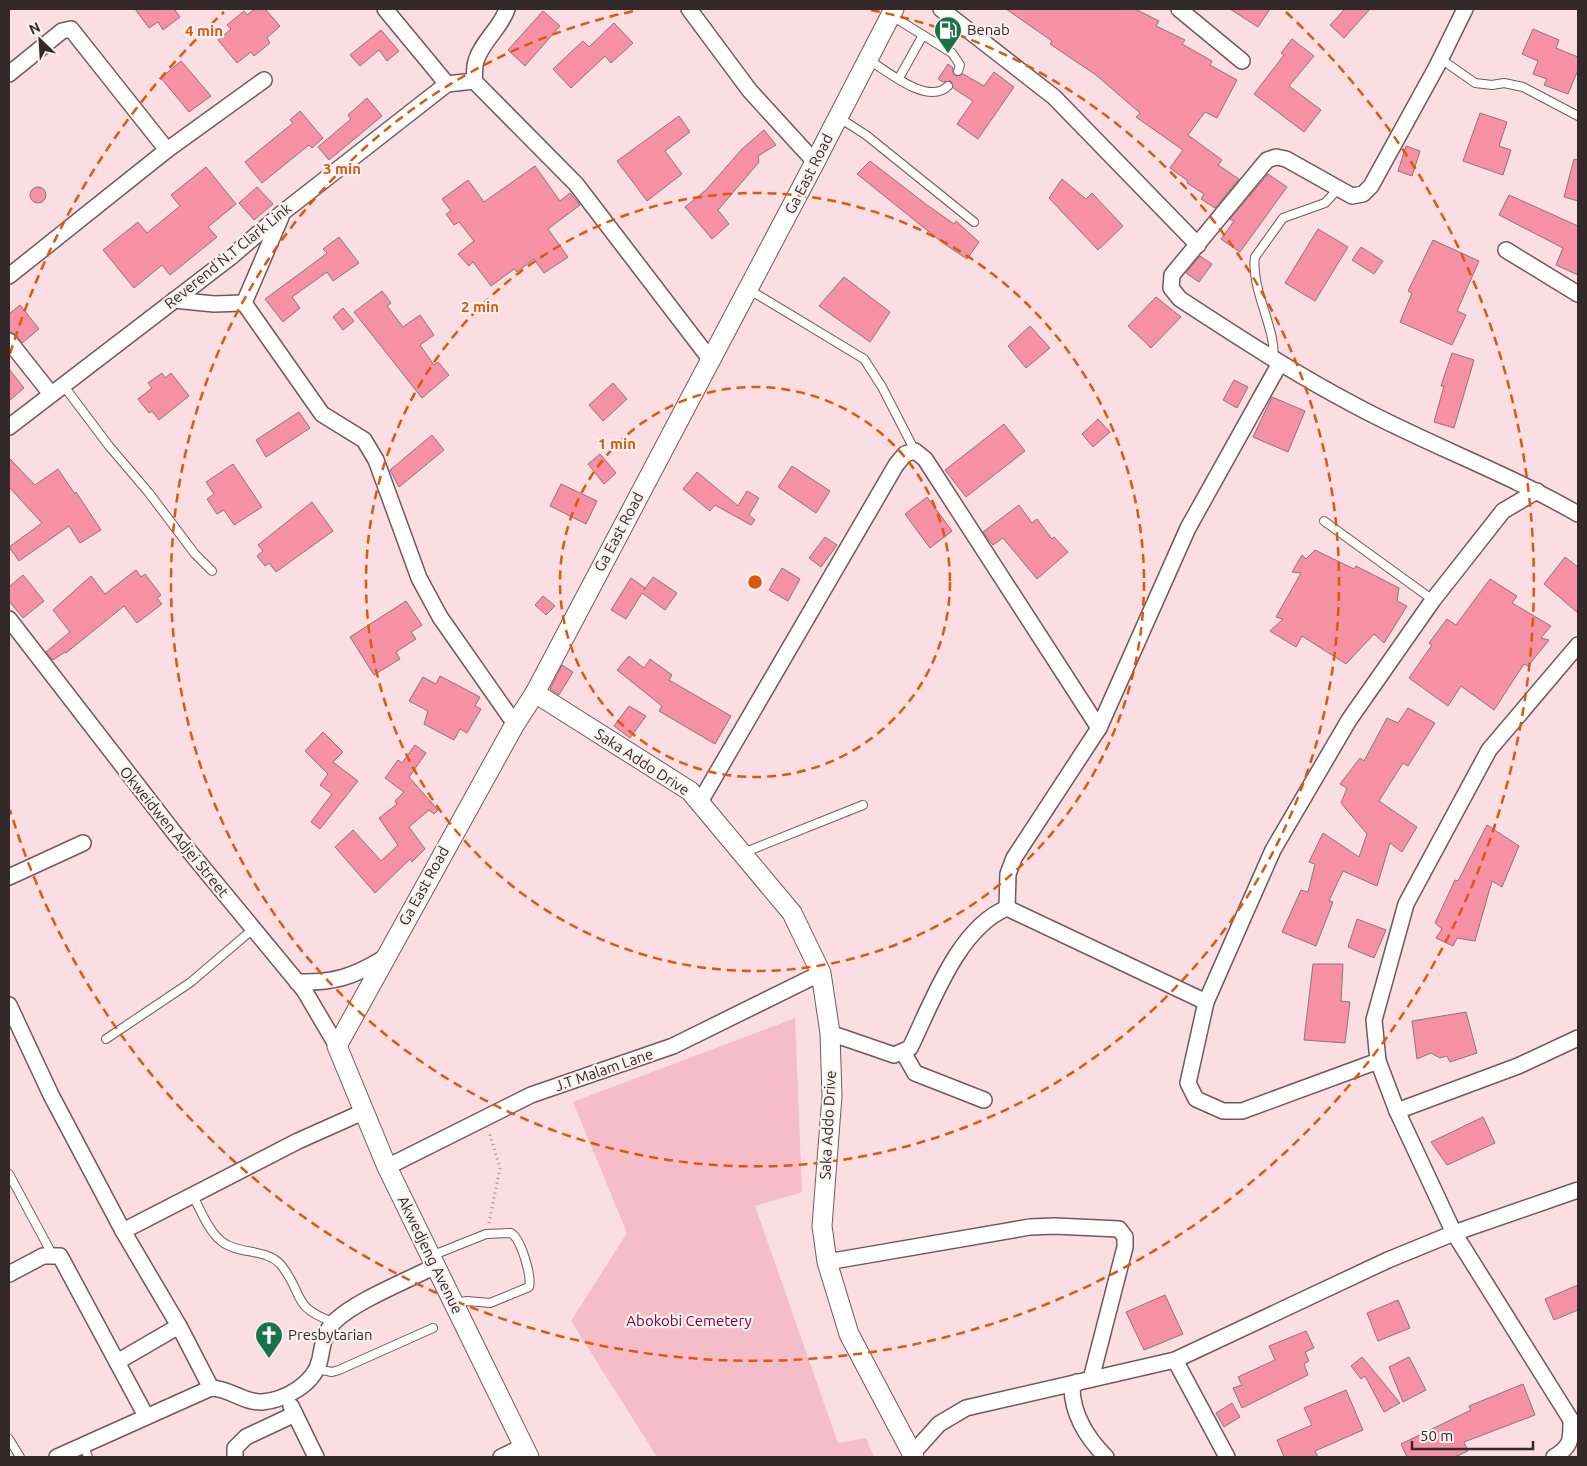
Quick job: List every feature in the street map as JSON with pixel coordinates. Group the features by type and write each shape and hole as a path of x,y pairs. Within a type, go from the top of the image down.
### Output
{"street":[{"path":"385,9 447,84 474,81"},
{"path":"474,81 476,61 482,47 504,20 507,9"},
{"path":"689,9 750,91 816,162"},
{"path":"941,9 1054,97 1198,244"},
{"path":"1179,9 1242,61"},
{"path":"1465,9 1441,59 1371,186 1363,194 1352,196 1286,159 1276,157 1267,160 1172,275 1171,288 1180,299 1276,361 1358,407 1537,491 1578,514"},
{"name":"Ga East Road","path":"337,1048 384,958 515,724 535,693 710,359 816,162 867,58 892,12"},
{"path":"9,74 62,31 71,30 167,150"},
{"path":"9,276 167,150 264,80"},
{"path":"474,81 576,184 710,359"},
{"name":"Reverend N.T Clark Link","path":"9,427 232,256 282,213 447,84"},
{"path":"244,303 282,213"},
{"path":"1506,250 1578,294"},
{"path":"174,300 214,304 244,303"},
{"path":"244,303 322,414 364,440 376,460 418,578 440,617 515,724"},
{"path":"9,341 51,394"},
{"path":"1007,908 1008,874 1014,858 1099,728 1188,528 1276,361"},
{"path":"700,802 896,465 905,454 915,451 925,459 1099,728"},
{"path":"1378,1061 1242,1111 1223,1111 1196,1099 1188,1083 1206,1002 1273,850 1349,720 1433,600 1504,511 1516,501 1537,491"},
{"name":"Okweidwen Adjei Street","path":"9,619 94,731 252,930 297,982 320,1014 337,1048"},
{"path":"1554,1457 1563,1452 1572,1440 1571,1420 1454,1233 1397,1111 1378,1061 1374,1020 1406,904 1489,750 1578,645"},
{"name":"Saka Addo Drive","path":"535,693 690,791 743,852 792,913 820,972 830,1033 832,1096 822,1226 827,1262 849,1334 913,1456"},
{"path":"9,877 83,843"},
{"path":"830,1033 894,1055 910,1048 944,977 971,935 993,914 1007,908 1206,1002"},
{"path":"297,982 324,983 346,978 384,958"},
{"name":"J.T Malam Lane","path":"387,1167 531,1095 673,1046 820,972"},
{"path":"9,1005 51,1096 123,1231 178,1326 211,1388"},
{"path":"1397,1111 1518,1066 1578,1038"},
{"name":"Akwedjeng Avenue","path":"337,1048 387,1167 527,1452"},
{"path":"903,1052 915,1073 984,1100"},
{"path":"123,1231 298,1142 363,1112"},
{"path":"913,1456 939,1424 966,1408 1174,1360 1388,1260 1454,1233 1578,1190"},
{"path":"827,1262 1030,1227 1073,1226 1119,1229 1125,1237 1125,1247 1084,1380 1072,1389 1072,1400 1088,1438 1106,1457"},
{"path":"9,1274 43,1256 52,1254 60,1256 146,1416"},
{"path":"57,1457 86,1451 146,1416 211,1388 228,1390 249,1400 261,1402 285,1396 312,1378 317,1369 322,1339 333,1322 350,1309 433,1261"},
{"path":"117,1362 178,1326"},
{"path":"1174,1360 1228,1457"},
{"path":"285,1396 316,1457"},
{"path":"236,1457 235,1448 246,1437 294,1414"},
{"path":"501,1457 527,1452"}],"lane":[{"path":"892,12 952,53 960,65 958,71"},
{"path":"899,78 923,35"},
{"path":"867,58 918,90 929,92 944,90 948,86"},
{"path":"1441,59 1475,82 1492,85 1504,83 1523,87 1578,116"},
{"path":"838,117 866,135 974,222"},
{"path":"1276,361 1258,288 1255,257 1283,218 1325,203 1339,188"},
{"path":"748,289 864,359 882,387 915,451"},
{"path":"63,385 195,554 212,570"},
{"path":"1324,521 1433,600"},
{"path":"743,852 863,805"},
{"path":"106,1038 191,982 252,930"},
{"path":"9,1174 52,1254"},
{"path":"193,1196 214,1234 223,1242 273,1258 281,1265 307,1310 333,1322"},
{"path":"433,1261 486,1234 511,1233 515,1236 531,1280 529,1287 490,1303 467,1301 454,1303"},
{"path":"317,1369 332,1372 339,1370 433,1328"},
{"path":"9,1439 20,1457"}],"path":[{"path":"485,1118 500,1168 486,1234"}],"green space":[{"name":"Abokobi Cemetery","path":"795,1018 802,1192 755,1206 838,1443 866,1438 874,1457 657,1457 571,1321 627,1233 573,1102"}],"building":[{"path":"135,9 177,9 175,10 180,17 163,30 158,22 149,28"},
{"path":"255,9 265,9 280,26 267,38 270,43 254,56 251,52 237,63 218,40 231,29 227,25 244,11 247,15"},
{"path":"1006,9 1135,9 1159,21 1156,26 1185,40 1182,44 1212,61 1210,65 1237,80 1217,118 1205,112 1188,135 1222,160 1218,165 1239,179 1215,208 1201,199 1204,194 1187,183 1188,181 1170,168 1183,150 1136,117 1140,113 1096,75 1050,44 1052,41"},
{"path":"1230,9 1270,9 1258,27"},
{"path":"1345,9 1370,9 1344,38 1330,25"},
{"path":"543,11 560,26 525,66 508,50"},
{"path":"614,23 633,43 611,63 605,56 571,88 553,69 583,41 589,47"},
{"path":"1533,29 1559,40 1556,48 1578,57 1578,70 1568,94 1544,85 1547,79 1533,74 1538,61 1522,54"},
{"path":"381,30 399,51 387,61 379,50 360,66 350,55"},
{"path":"1292,39 1314,56 1289,86 1321,110 1304,132 1254,94 1284,55 1281,53"},
{"path":"181,61 211,96 189,112 161,78"},
{"path":"948,64 953,68 953,73 956,76 963,74 984,86 994,72 1014,87 978,139 957,124 973,101 953,88 951,81 943,82 938,79"},
{"path":"367,98 382,116 329,160 318,147 351,119 348,115"},
{"path":"300,111 323,138 312,148 309,145 262,183 245,162 293,123 290,120"},
{"path":"1480,113 1507,122 1499,146 1511,150 1503,175 1463,161"},
{"path":"679,116 690,132 665,151 682,174 647,201 617,161"},
{"path":"764,130 776,145 758,156 759,162 718,210 729,224 712,239 685,207 706,190 742,149"},
{"path":"1406,146 1420,151 1412,176 1398,171"},
{"path":"1574,159 1578,160 1578,201 1564,197"},
{"path":"870,161 954,224 956,221 979,242 967,259 943,243 857,174"},
{"path":"535,166 560,201 570,193 580,205 548,229 568,257 544,273 534,259 517,272 514,269 491,286 473,262 469,266 458,254 474,241 459,222 454,225 446,214 451,211 442,199 468,180 484,202"},
{"path":"206,167 236,204 208,227 217,237 170,275 162,265 134,288 103,250 138,222 147,233 180,206 171,195"},
{"path":"1268,174 1287,187 1240,252 1221,239 1234,221 1230,219"},
{"path":"1062,179 1086,199 1092,193 1123,226 1098,250 1049,198"},
{"path":"38,187 46,195 38,203 30,195"},
{"path":"257,187 273,204 254,220 239,203"},
{"path":"1509,195 1578,226 1578,275 1556,265 1563,248 1499,215"},
{"path":"1318,229 1348,247 1315,301 1285,283"},
{"path":"339,237 359,263 333,281 327,272 292,297 300,308 283,322 265,299 327,253 323,249"},
{"path":"1433,240 1479,261 1457,311 1466,315 1452,345 1400,322 1412,293 1408,291"},
{"path":"1361,247 1383,261 1374,274 1352,260"},
{"path":"1200,256 1212,264 1199,282 1186,273"},
{"path":"844,277 890,312 870,342 819,306"},
{"path":"382,291 391,303 387,306 403,327 420,315 434,335 420,345 434,365 438,362 449,375 422,398 354,312"},
{"path":"1156,297 1181,317 1151,348 1128,326"},
{"path":"20,305 39,329 22,343 16,335 9,332 9,314"},
{"path":"343,308 354,321 343,330 333,317"},
{"path":"1030,326 1050,348 1026,368 1008,346"},
{"path":"1452,353 1474,360 1454,428 1434,422 1444,386 1441,386"},
{"path":"9,369 24,388 9,401"},
{"path":"162,373 165,378 171,373 189,396 159,420 152,411 149,413 138,399 152,388 148,383"},
{"path":"1234,380 1248,387 1237,408 1223,400"},
{"path":"613,383 627,399 603,421 589,405"},
{"path":"1272,397 1305,411 1288,452 1253,437"},
{"path":"299,412 310,428 266,457 256,440"},
{"path":"1098,419 1110,432 1093,447 1082,434"},
{"path":"1004,424 1025,451 966,497 945,470"},
{"path":"432,435 444,450 399,487 390,470"},
{"path":"600,454 616,473 604,484 588,464"},
{"path":"9,458 35,485 58,469 101,530 80,543 69,526 19,561 9,547 42,523 9,487"},
{"path":"233,464 262,507 234,525 224,510 217,514 207,499 214,494 206,482"},
{"path":"792,466 830,491 816,513 778,487"},
{"path":"697,472 738,506 747,491 759,498 749,515 755,520 751,525 715,505 710,511 683,489"},
{"path":"561,484 597,501 586,524 550,506"},
{"path":"927,497 952,531 930,548 905,514"},
{"path":"312,502 333,531 276,572 269,563 265,566 257,556 263,551 258,545"},
{"path":"1019,505 1032,523 1037,519 1052,539 1054,537 1068,552 1037,579 1003,538 993,545 983,532"},
{"path":"825,537 837,545 821,567 809,558"},
{"path":"1315,550 1354,569 1356,566 1399,588 1397,601 1407,606 1384,643 1374,634 1346,664 1302,636 1296,647 1270,631 1283,619 1276,617 1301,573 1292,572 1302,555 1306,559"},
{"path":"1565,557 1578,567 1578,613 1544,584"},
{"path":"782,568 800,579 788,601 769,590"},
{"path":"136,570 141,577 145,574 161,595 157,598 162,604 137,623 124,606 66,653 53,660 46,652 70,632 53,610 91,576 105,594"},
{"path":"23,575 44,601 23,618 9,601 9,587"},
{"path":"653,577 677,593 665,610 642,593 626,619 611,610 631,578 645,588 644,590"},
{"path":"1490,579 1517,596 1512,603 1551,626 1541,638 1549,640 1528,666 1524,664 1494,710 1461,686 1448,706 1409,678 1432,645 1429,643 1447,619 1456,625"},
{"path":"543,596 555,606 546,615 535,605"},
{"path":"406,601 422,625 411,632 416,639 396,652 400,659 374,675 350,637"},
{"path":"629,656 644,668 650,659 672,675 669,680 731,716 715,744 659,711 662,706 617,670"},
{"path":"562,665 573,672 559,695 550,689"},
{"path":"440,676 480,697 475,706 481,709 467,733 460,729 454,740 424,724 428,711 409,701 423,677 436,684"},
{"path":"629,706 646,716 630,738 614,726"},
{"path":"1408,708 1435,723 1408,766 1403,763 1379,801 1417,827 1402,852 1390,843 1377,886 1343,871 1329,901 1333,902 1316,946 1282,932 1301,890 1308,892 1315,864 1309,862 1323,833 1359,857 1367,834 1341,803 1347,788 1340,784 1360,758 1364,761 1387,718 1398,723"},
{"path":"323,732 343,752 333,762 358,781 320,829 311,822 332,794 320,785 328,774 305,751"},
{"path":"415,745 426,753 409,777 438,810 434,814 429,810 409,827 425,849 412,862 410,859 375,893 335,847 353,830 381,861 398,845 379,818 397,804 395,801 404,792 385,778 398,760 402,763"},
{"path":"1487,825 1519,846 1502,887 1492,881 1475,941 1457,938 1453,946 1436,938 1442,929 1435,923 1455,880 1458,881"},
{"path":"1357,919 1386,930 1374,958 1348,947"},
{"path":"1313,964 1343,964 1341,1001 1350,1002 1345,1043 1304,1040"},
{"path":"1466,1012 1477,1053 1450,1062 1447,1056 1440,1058 1431,1053 1417,1059 1412,1021"},
{"path":"1483,1117 1495,1143 1447,1165 1431,1142"},
{"path":"1578,1285 1578,1310 1554,1320 1545,1299"},
{"path":"1165,1295 1183,1334 1144,1350 1126,1312"},
{"path":"1398,1300 1410,1328 1378,1341 1367,1313"},
{"path":"1306,1331 1314,1348 1305,1352 1309,1361 1304,1364 1308,1375 1242,1408 1233,1388 1242,1385 1238,1377 1275,1360 1269,1346"},
{"path":"1362,1357 1400,1403 1384,1412 1365,1376 1361,1379 1351,1366"},
{"path":"1409,1357 1426,1390 1403,1402 1389,1367"},
{"path":"1523,1384 1535,1415 1464,1442 1468,1451 1455,1457 1407,1457 1401,1444 1471,1410 1469,1406"},
{"path":"1346,1390 1363,1430 1315,1451 1318,1457 1284,1457 1277,1440 1312,1425 1304,1408"},
{"path":"1232,1403 1240,1417 1224,1427 1216,1413"}],"place":[{"name":"Benab","path":"948,54"},
{"name":"Presbytarian","path":"269,1359"}]}
